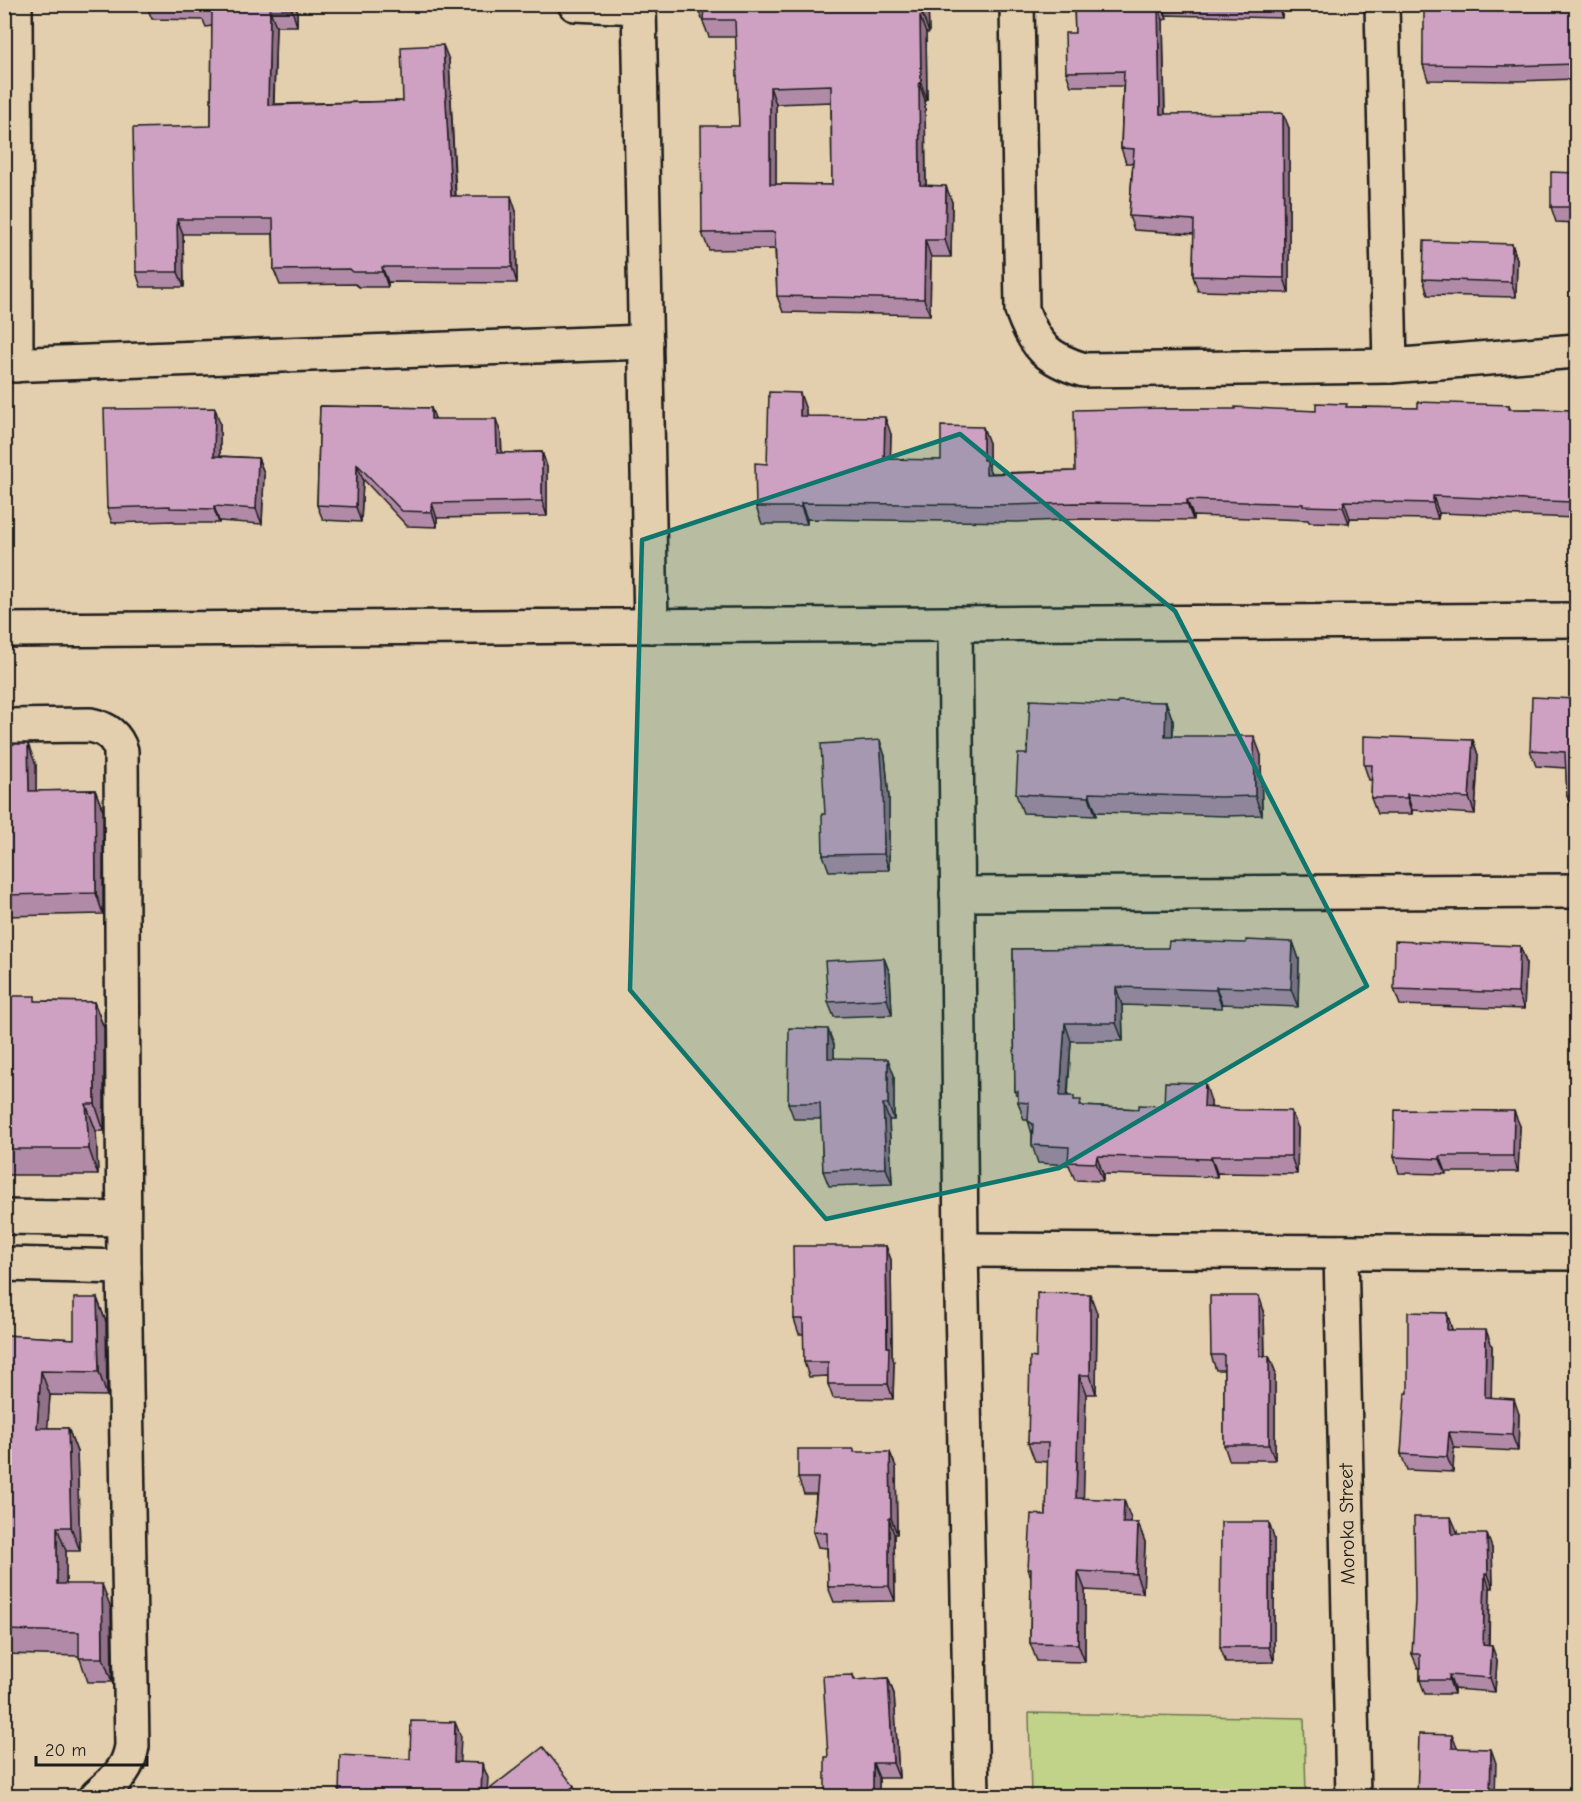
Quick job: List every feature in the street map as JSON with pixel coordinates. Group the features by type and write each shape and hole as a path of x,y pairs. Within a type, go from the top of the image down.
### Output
{"street":[{"path":"15,4 10,365 646,342"},
{"path":"575,4 639,6 651,626"},
{"path":"1017,4 1022,310 1030,332 1045,351 1062,363 1084,370 1390,366 1576,351"},
{"path":"1383,4 1390,366"},
{"path":"4,630 1576,620"},
{"path":"955,624 961,1250 972,1797"},
{"path":"4,726 90,725 101,727 111,733 121,751 123,1219 132,1746 130,1757 122,1773 97,1797"},
{"path":"957,894 1576,891"},
{"path":"4,1217 123,1219"},
{"path":"961,1250 1576,1253"},
{"name":"Moroka Street","path":"1341,1252 1353,1797"},
{"path":"4,1264 124,1267"}],"highlighted area":[{"path":"960,434 1175,611 1367,986 1059,1168 826,1219 630,990 642,540"}],"green space":[{"path":"1029,1713 1304,1718 1306,1796 1031,1796"}],"building":[{"path":"200,4 292,4 292,10 270,10 268,105 403,101 401,47 443,45 451,196 511,196 512,267 382,267 383,272 353,272 350,269 274,270 273,219 177,219 178,272 136,272 133,128 211,126 212,11 200,11"},
{"path":"697,4 922,4 923,16 920,16 921,83 919,83 920,185 946,186 945,240 925,240 924,299 777,296 775,232 702,233 701,126 739,126 735,20 703,20 704,7","holes":["831,85 832,185 770,184 770,87"]},
{"path":"1074,4 1161,4 1158,5 1160,114 1283,113 1284,278 1193,276 1194,220 1129,216 1134,149 1121,148 1124,71 1066,72 1065,33 1075,33"},
{"path":"1424,4 1576,4 1576,64 1423,65"},
{"path":"1551,172 1576,173 1576,207 1551,207"},
{"path":"1424,241 1512,244 1511,282 1423,279"},
{"path":"769,392 800,393 800,416 885,417 884,459 941,460 941,426 983,427 983,460 986,460 986,474 1075,471 1074,410 1235,409 1235,407 1316,411 1316,403 1347,404 1346,407 1418,408 1418,402 1509,405 1509,409 1576,410 1576,477 1571,477 1571,502 1433,496 1433,503 1344,501 1343,507 1187,500 1187,504 801,503 801,507 756,507 755,463 767,464"},
{"path":"320,406 431,408 431,419 496,419 497,453 542,452 542,501 432,503 432,512 402,511 357,464 356,507 317,505"},
{"path":"215,408 214,456 258,458 256,509 214,506 214,509 170,508 170,506 107,508 104,409"},
{"path":"1532,697 1576,699 1576,796 1567,796 1565,752 1530,750"},
{"path":"1030,700 1118,704 1118,701 1166,702 1165,736 1254,736 1255,796 1089,793 1089,797 1016,794 1018,754 1027,754"},
{"path":"1364,736 1473,740 1469,798 1407,794 1407,798 1371,798 1372,765 1364,765"},
{"path":"880,740 884,854 823,855 822,814 825,814 821,744"},
{"path":"4,744 28,744 29,791 95,790 96,893 4,895"},
{"path":"1246,940 1293,942 1291,989 1216,987 1216,990 1116,987 1116,1023 1065,1023 1060,1096 1074,1096 1074,1100 1081,1100 1080,1106 1139,1109 1139,1105 1164,1106 1165,1082 1205,1083 1204,1107 1291,1111 1291,1156 1211,1156 1211,1159 1097,1156 1096,1163 1068,1162 1069,1147 1032,1145 1033,1124 1028,1121 1029,1103 1018,1102 1018,1091 1015,1091 1013,949 1168,948 1169,941 1246,943"},
{"path":"1395,941 1520,946 1518,993 1394,989"},
{"path":"1576,956 1576,1015 1574,1015"},
{"path":"884,958 887,999 828,1002 825,961"},
{"path":"4,996 35,996 35,1001 94,1002 95,1104 86,1104 89,1149 4,1149"},
{"path":"789,1028 828,1029 828,1058 888,1059 888,1104 883,1104 886,1168 823,1171 820,1103 788,1103"},
{"path":"1395,1110 1514,1111 1513,1156 1440,1156 1440,1159 1394,1157"},
{"path":"793,1246 886,1246 888,1384 828,1384 828,1362 804,1362 803,1319 794,1319"},
{"path":"1037,1293 1090,1294 1090,1375 1079,1375 1076,1498 1124,1500 1123,1523 1138,1523 1136,1574 1078,1571 1078,1644 1030,1643 1031,1569 1028,1569 1031,1514 1046,1515 1048,1443 1028,1443 1030,1357 1036,1358"},
{"path":"1210,1296 1259,1296 1260,1356 1269,1356 1269,1445 1224,1445 1224,1355 1211,1355"},
{"path":"74,1298 97,1298 99,1372 41,1371 37,1428 68,1428 71,1527 57,1527 57,1584 102,1584 103,1658 79,1658 79,1632 4,1630 4,1335 74,1339"},
{"path":"1408,1312 1447,1313 1447,1330 1486,1330 1485,1397 1514,1399 1512,1435 1449,1432 1447,1457 1401,1454 1405,1393 1408,1393"},
{"path":"798,1449 854,1449 854,1452 890,1452 889,1586 828,1587 827,1533 813,1532 818,1478 798,1478"},
{"path":"1414,1517 1451,1517 1452,1534 1487,1534 1488,1574 1485,1574 1483,1645 1492,1646 1490,1678 1449,1675 1449,1680 1420,1680 1420,1654 1412,1654 1415,1600"},
{"path":"1221,1522 1269,1522 1269,1647 1220,1647"},
{"path":"853,1675 854,1680 888,1678 893,1763 873,1763 873,1797 825,1797 825,1757 828,1757 823,1676"},
{"path":"411,1721 455,1722 454,1762 482,1763 481,1796 543,1747 574,1786 560,1797 339,1795 340,1755 410,1759"},
{"path":"1419,1734 1452,1735 1452,1748 1491,1749 1490,1797 1417,1797"}]}
